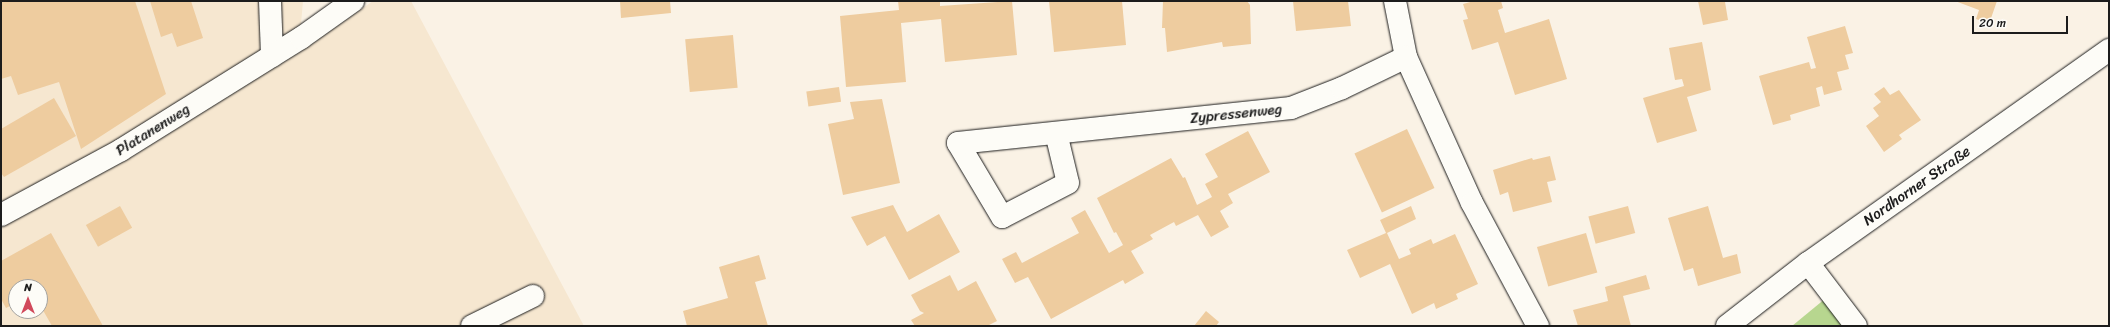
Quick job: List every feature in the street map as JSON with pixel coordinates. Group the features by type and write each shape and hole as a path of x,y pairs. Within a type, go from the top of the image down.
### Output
{"street":[{"path":"270,1 272,56"},
{"name":"Platanenweg","path":"1,215 121,150 301,38 353,1"},
{"path":"1395,1 1406,57 1472,203 1538,326"},
{"name":"Nordhorner Straße","path":"1727,326 1808,263 2109,50"},
{"name":"Zypressenweg","path":"1056,133 1068,183 1002,217 958,143 1291,108 1342,88 1406,57"},
{"path":"1808,263 1856,326"},
{"path":"472,326 533,296"}],"shaded area":[{"path":"1,1 303,1 301,24 313,43 373,1 411,1 584,326 1,326"}],"green space":[{"path":"1826,298 1847,326 1792,326"}],"building":[{"path":"1,1 135,1 166,94 81,149 59,82 18,95 11,76 1,79"},
{"path":"150,1 191,1 203,38 177,47 172,33 161,37"},
{"path":"620,1 670,1 671,13 621,18"},
{"path":"898,1 940,1 940,6 1012,1 1017,55 945,62 941,19 901,23 906,82 846,87 840,16 899,10"},
{"path":"1049,1 1122,1 1126,45 1054,52"},
{"path":"1163,1 1247,1 1250,5 1251,44 1223,47 1222,42 1167,52 1165,28 1162,28"},
{"path":"1293,1 1348,1 1351,26 1296,31"},
{"path":"1474,1 1501,1 1503,8 1498,10 1505,33 1549,19 1567,79 1515,95 1498,42 1472,50 1463,20 1468,19 1463,4"},
{"path":"1698,1 1725,2 1728,20 1703,25"},
{"path":"1955,1 1997,1 1989,24 1976,19 1979,10"},
{"path":"1845,26 1853,53 1845,55 1849,69 1837,72 1842,90 1824,95 1822,86 1816,88 1820,106 1790,115 1791,120 1773,125 1759,76 1809,62 1811,69 1816,68 1807,37"},
{"path":"733,35 738,88 690,92 685,39"},
{"path":"1702,42 1711,90 1687,97 1697,131 1657,143 1643,98 1684,86 1682,79 1675,80 1669,48"},
{"path":"839,87 841,102 808,106 806,92"},
{"path":"1884,87 1890,95 1899,90 1921,120 1899,135 1902,139 1884,152 1866,126 1879,116 1873,108 1881,102 1874,94"},
{"path":"54,98 76,136 4,177 1,173 1,129"},
{"path":"882,99 900,183 843,195 828,124 854,119 850,102"},
{"path":"1407,129 1434,188 1382,212 1354,154"},
{"path":"1248,131 1270,172 1228,194 1233,203 1220,211 1229,227 1211,237 1198,215 1176,226 1174,222 1150,235 1153,239 1131,251 1144,273 1125,284 1123,280 1051,319 1028,277 1015,283 1002,259 1016,252 1022,263 1079,233 1071,218 1085,210 1109,253 1123,245 1116,232 1114,233 1097,198 1171,158 1183,178 1185,177 1197,205 1212,197 1205,184 1218,177 1205,154"},
{"path":"1550,156 1556,180 1547,182 1552,202 1513,212 1508,192 1500,195 1493,170 1532,158 1533,160"},
{"path":"893,205 907,232 939,214 960,252 909,280 885,236 867,246 851,217"},
{"path":"120,206 132,228 98,247 86,225"},
{"path":"1411,206 1416,219 1387,233 1399,259 1411,254 1409,249 1431,239 1433,244 1455,234 1478,284 1456,294 1458,299 1436,309 1434,303 1412,314 1390,264 1360,278 1347,250 1386,233 1380,220"},
{"path":"1628,206 1635,233 1596,244 1588,217"},
{"path":"1708,206 1723,258 1737,254 1741,273 1698,286 1693,268 1684,271 1668,218"},
{"path":"51,233 103,326 52,326 48,319 48,279 8,279 8,307 6,308 1,299 1,261"},
{"path":"1586,233 1597,272 1548,286 1537,247"},
{"path":"759,255 766,279 755,282 768,326 687,326 683,311 728,298 719,267"},
{"path":"950,275 958,291 976,281 997,321 987,326 915,326 911,320 924,313 920,311 911,295"},
{"path":"1646,275 1650,289 1623,296 1631,326 1578,326 1573,310 1608,301 1605,287"},
{"path":"1206,311 1219,322 1216,326 1194,326"}]}
